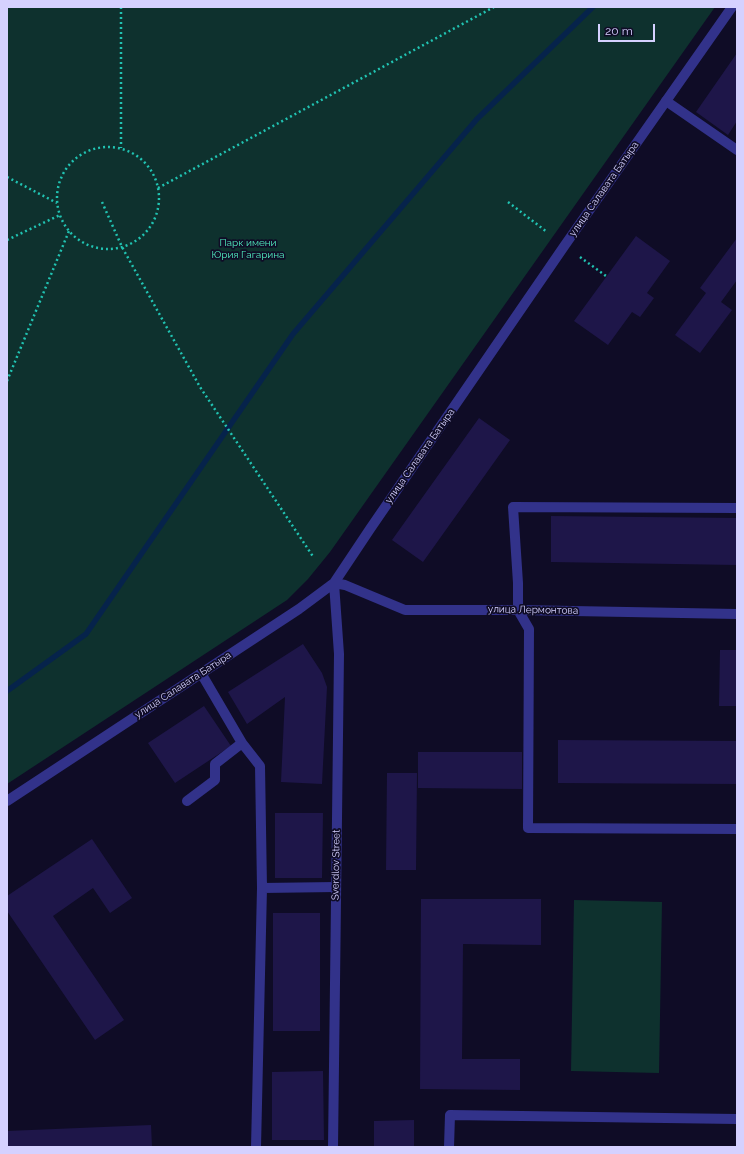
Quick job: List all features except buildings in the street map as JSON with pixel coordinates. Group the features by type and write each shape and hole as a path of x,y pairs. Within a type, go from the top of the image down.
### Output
{"street":[{"name":"улица Салавата Батыра","path":"7,800 298,609 334,583 560,252 732,7"},
{"path":"666,101 737,150"},
{"path":"737,508 513,506 518,582 518,610 529,629 528,828 737,829"},
{"name":"улица Лермонтова","path":"334,583 345,585 405,610 518,610 737,614"},
{"name":"Sverdlov Street","path":"332,1147 338,654 334,583"},
{"path":"201,673 242,743 260,766 262,888 256,1147"},
{"path":"187,801 215,780 215,764 242,743"},
{"path":"262,888 336,887"},
{"path":"449,1147 450,1115 737,1119"}],"path":[{"path":"120,7 121,148"},
{"path":"158,188 494,7"},
{"path":"104,147 121,148 134,154 145,163 153,175 158,188 158,203 154,218 147,231 135,240 122,247 96,247 82,241 64,224 57,203 58,187 64,172 75,159 89,150 104,147"},
{"path":"7,177 57,203"},
{"path":"102,202 122,247 200,387 314,558"},
{"path":"508,202 547,232"},
{"path":"7,240 60,215"},
{"path":"7,381 70,231"},
{"path":"580,256 606,276"}],"green space":[{"name":"Парк имени Юрия Гагарина","path":"7,7 715,7 330,552 308,579 287,600 7,784"},
{"path":"574,900 662,902 659,1073 571,1071"}],"waterway":[{"path":"7,691 86,634 293,334 477,119 593,7"}]}
